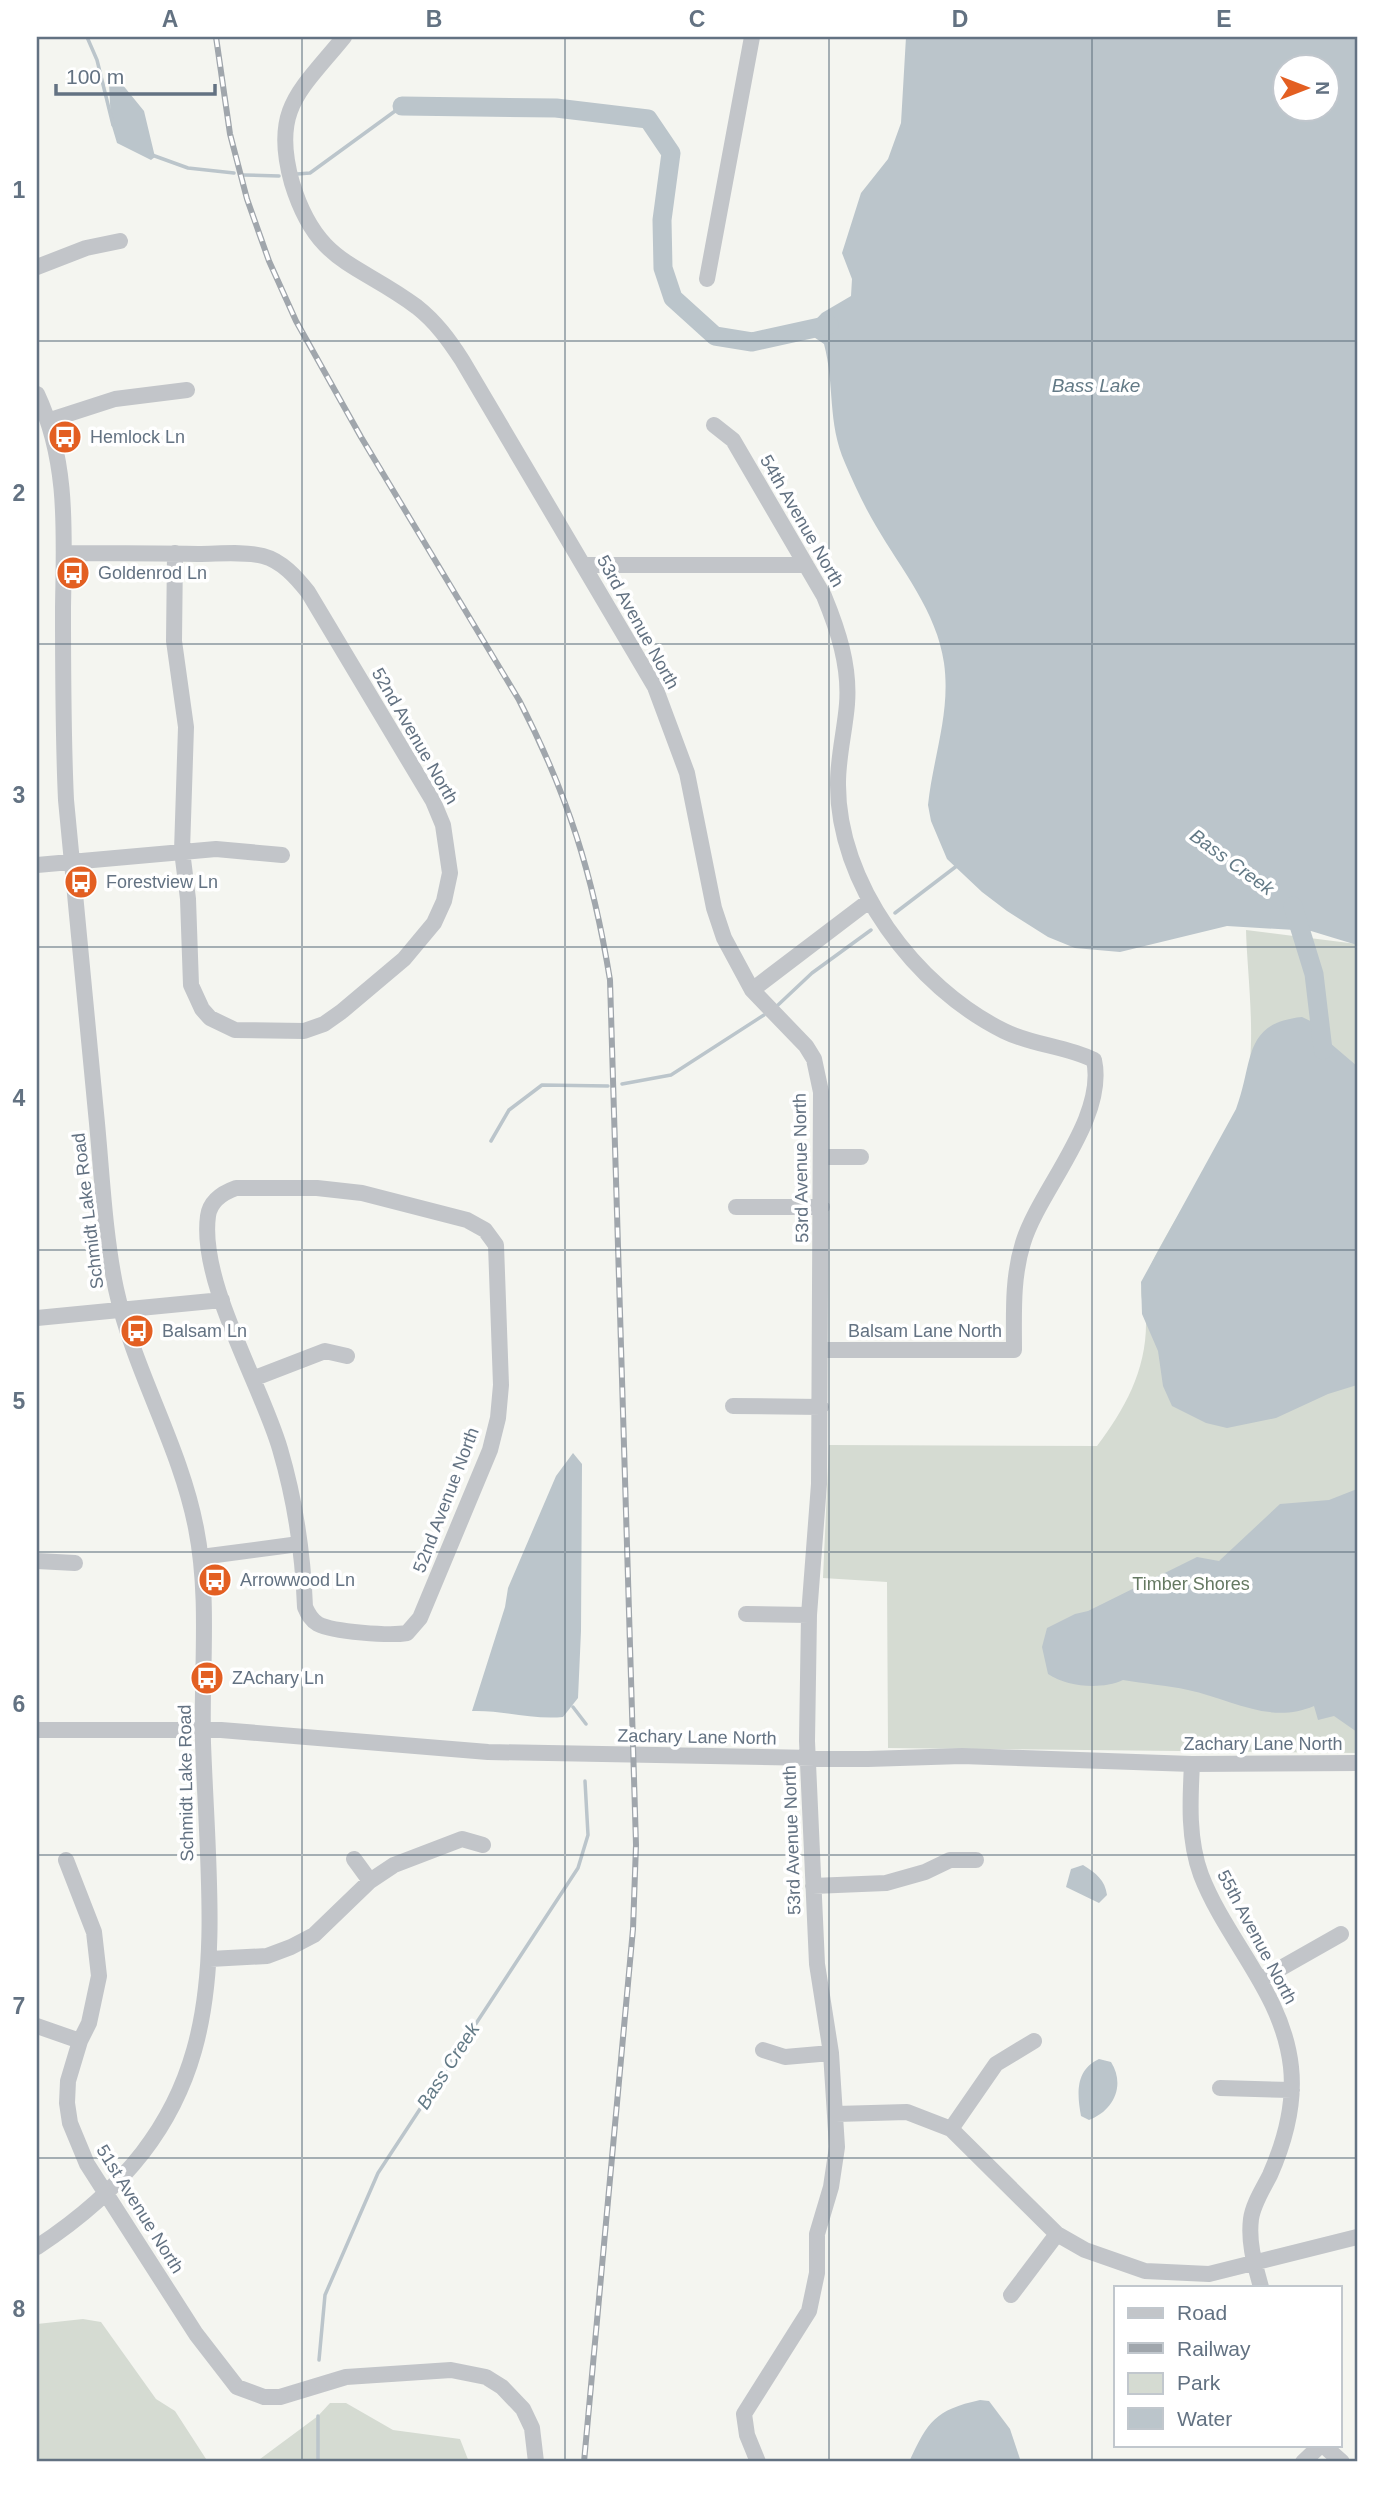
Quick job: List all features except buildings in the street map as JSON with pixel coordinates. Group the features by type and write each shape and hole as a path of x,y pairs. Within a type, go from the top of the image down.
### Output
{"street":[{"name":"53rd Avenue North","path":"344,37 299,92 288,110 283,142 300,209 308,226 332,254 416,307 449,340 634,647 673,728 699,818 714,908 724,938 752,990 806,1046 814,1059 821,1092 821,1407 819,1484 809,1615 808,1758 817,1964 831,2053 836,2114 836,2164 817,2234 817,2273 809,2311 744,2414 747,2435 758,2462"},
{"path":"707,279 752,37"},
{"path":"37,267 86,248 120,242"},
{"path":"50,420 115,399 187,390"},
{"name":"Schmidt Lake Road","path":"37,394 50,420 62,479 63,735 72,862 109,1245 121,1310 185,1486 201,1557 210,1959 204,2014 186,2079 147,2149 106,2194 37,2247"},
{"name":"54th Avenue North","path":"714,425 733,440 807,565 824,596 842,647 847,700 838,781 839,810 844,841 869,901 883,925 965,1006 1004,1031 1077,1051 1094,1060"},
{"name":"52nd Avenue North","path":"64,553 250,554 264,556 280,564 308,592 433,801 446,837 450,873 444,901 434,923 420,940 404,959 324,1024 304,1031 249,1032 235,1030 210,1018 202,1009 191,985 188,899 182,851"},
{"path":"175,553 174,641 187,727 182,851"},
{"path":"583,565 807,565"},
{"path":"37,865 216,849 282,855"},
{"path":"752,990 869,901"},
{"name":"Balsam Lane North","path":"821,1350 1014,1350 1014,1297 1023,1242 1031,1220 1060,1173 1081,1128 1097,1073 1094,1060"},
{"path":"822,1157 862,1157"},
{"name":"52nd Avenue North","path":"222,1300 207,1226 211,1206 218,1197 236,1188 317,1188 362,1194 467,1220 485,1230 496,1245 501,1385 491,1450 415,1626 407,1633 391,1634 324,1627 309,1616 305,1607 299,1544"},
{"path":"736,1207 822,1207"},
{"path":"37,1318 222,1300 255,1378 280,1448 292,1497 299,1544 201,1557"},
{"path":"255,1378 325,1351 347,1356"},
{"path":"733,1406 821,1407"},
{"path":"37,1561 75,1563"},
{"path":"746,1614 809,1615"},
{"name":"Zachary Lane North","path":"37,1730 203,1730 488,1752 808,1758 1000,1756 1192,1764 1357,1763"},
{"name":"55th Avenue North","path":"1192,1764 1191,1817 1196,1859 1207,1887 1279,2015 1287,2042 1292,2090 1279,2153 1251,2216 1250,2233 1261,2286"},
{"path":"210,1959 267,1956 291,1947 314,1935 370,1881 394,1866 463,1839 483,1846"},
{"path":"354,1858 370,1881"},
{"name":"51st Avenue North","path":"66,1860 87,1909 99,1954 95,2002 68,2081 67,2103 77,2144 196,2334 237,2387 249,2393 280,2397 346,2377 467,2372 502,2387 523,2409 534,2435 536,2462"},
{"path":"813,1886 886,1883 925,1872 950,1860 976,1860"},
{"path":"1260,1980 1341,1934"},
{"path":"37,2026 80,2041"},
{"path":"951,2129 983,2079 996,2064 1034,2041"},
{"path":"763,2050 785,2057 831,2053"},
{"path":"1220,2088 1292,2090"},
{"path":"836,2114 907,2112 951,2129 1057,2234 1085,2250 1145,2271 1209,2273 1255,2264 1357,2237"},
{"path":"1011,2295 1057,2234"},
{"path":"1303,2462 1321,2446"},
{"path":"1323,2446 1342,2462"}],"green space":[{"name":"Timber Shores","path":"1246,930 1357,944 1357,1753 888,1748 887,1582 823,1578 829,1445 1097,1446 1125,1403 1143,1355 1146,1320 1141,1292 1143,1283 1167,1234 1226,1135 1246,1084 1251,1029"},
{"path":"83,2319 101,2322 156,2399 175,2411 208,2462 37,2462 37,2324"},
{"path":"330,2403 346,2403 393,2430 460,2439 469,2462 256,2462 318,2416"}],"water":[{"name":"Bass Lake","path":"906,37 1357,37 1357,945 1311,931 1227,926 1120,952 1075,948 1048,937 1007,911 947,859 931,821 928,805 945,699 946,681 940,644 926,609 859,495 845,463 833,418 824,344 805,331 822,313 851,296 852,279 842,253 861,193 888,159 901,123"},
{"path":"109,83 122,84 144,111 155,157 151,160 117,143 111,123"},
{"path":"1302,1017 1327,1029 1330,1043 1357,1066 1357,1385 1328,1394 1276,1418 1227,1428 1206,1423 1172,1406 1163,1386 1158,1351 1142,1314 1141,1282 1236,1109 1253,1048 1259,1036 1269,1027"},
{"path":"573,1453 582,1464 578,1698 563,1717 472,1711 505,1607 508,1588 556,1476"},
{"path":"1357,1489 1357,1732 1334,1716 1318,1720 1314,1706 1282,1713 1266,1712 1172,1687 1123,1680 1105,1685 1085,1686 1065,1682 1048,1674 1042,1647 1047,1628 1075,1614 1088,1611 1197,1557 1219,1561 1280,1504 1329,1500"},
{"path":"1083,1865 1096,1874 1104,1885 1107,1895 1099,1903 1066,1887 1071,1869"},
{"path":"1099,2059 1111,2062 1117,2089 1105,2111 1089,2120 1081,2116 1080,2083 1086,2069"},
{"path":"980,2400 989,2401 1010,2429 1021,2462 909,2462 922,2436 935,2419 953,2408"}],"waterway":[{"path":"87,37 97,60 113,125"},
{"path":"297,174 310,173 402,106"},
{"path":"402,106 556,108 648,119 671,153 662,220 663,268 673,298 715,336 752,342 829,325"},
{"path":"152,155 188,168 234,173"},
{"path":"243,175 279,176"},
{"name":"Bass Creek","path":"895,913 958,865"},
{"name":"Bass Creek","path":"1293,906 1314,974 1323,1050"},
{"name":"Bass Creek","path":"778,1005 812,973 871,930"},
{"name":"Bass Creek","path":"622,1084 671,1075 764,1015"},
{"name":"Bass Creek","path":"491,1141 509,1110 542,1085 608,1086"},
{"name":"Bass Creek","path":"573,1707 586,1724"},
{"name":"Bass Creek","path":"319,2360 325,2295 378,2173 578,1868 588,1835 585,1781"},
{"name":"Bass Creek","path":"318,2416 318,2462"}],"railway":[{"path":"216,37 230,134 247,199 269,261 296,321 361,437 519,700 536,735 565,803 587,870 610,980 636,1845 633,1929 584,2462"}],"place":[{"name":"Hemlock Ln","path":"65,437"},
{"name":"Goldenrod Ln","path":"73,573"},
{"name":"Forestview Ln","path":"81,882"},
{"name":"Balsam Ln","path":"137,1331"},
{"name":"Arrowwood Ln","path":"215,1580"},
{"name":"ZAchary Ln","path":"207,1678"}]}
